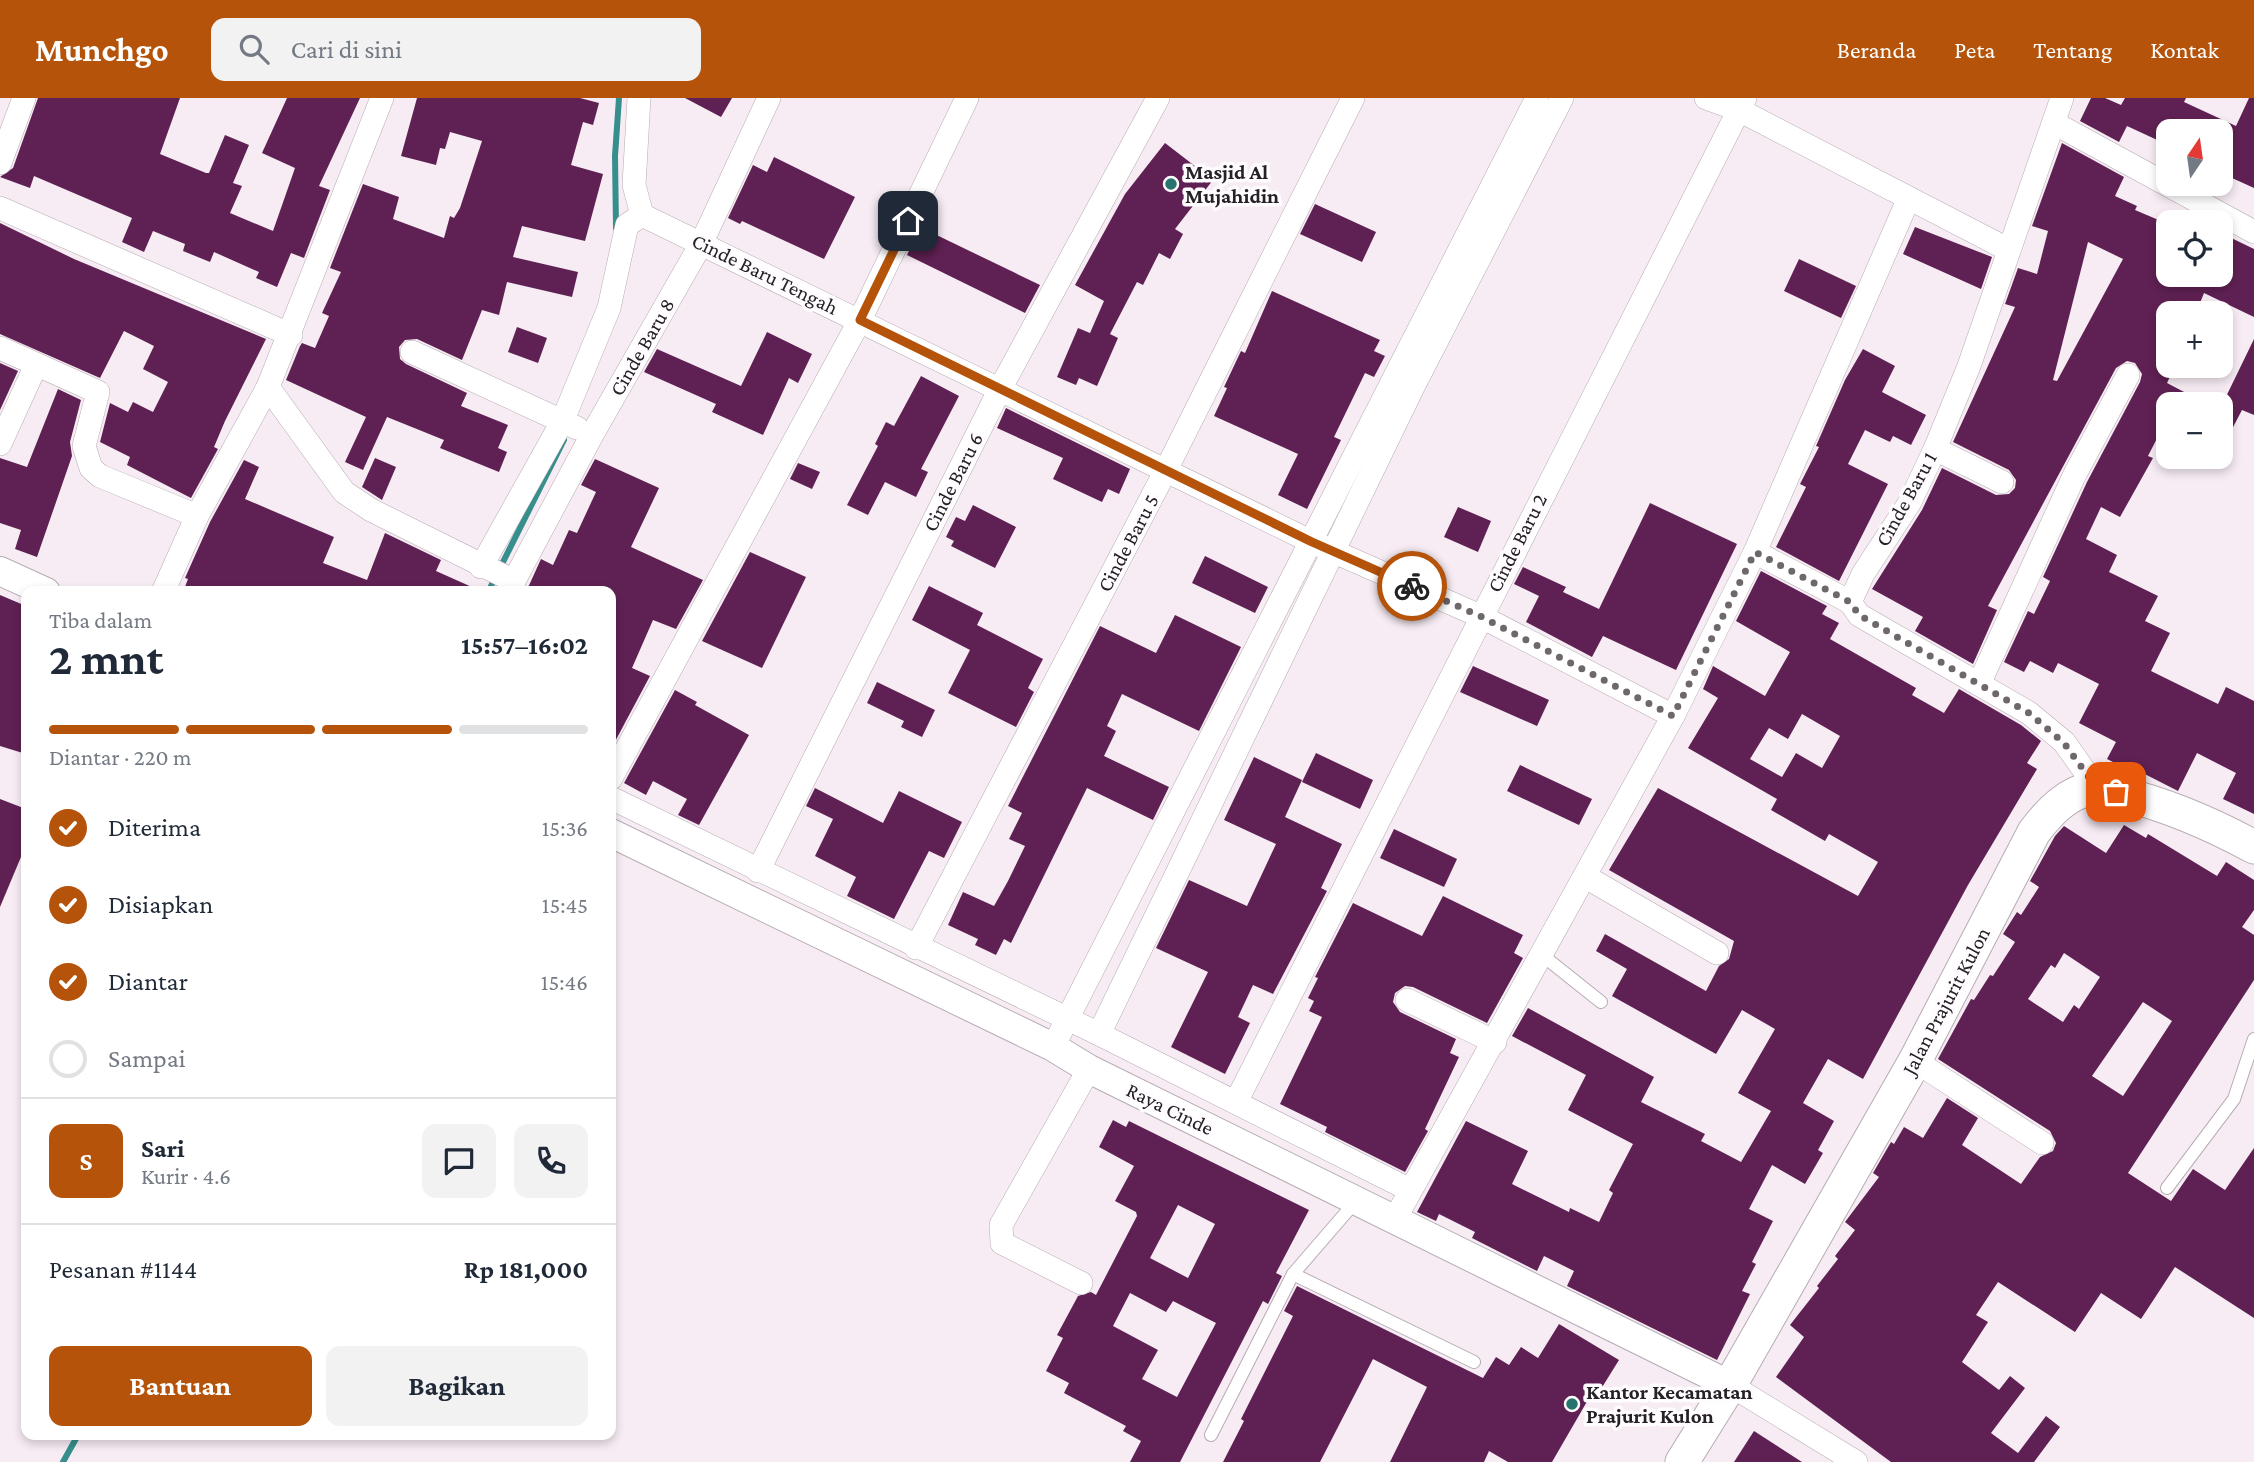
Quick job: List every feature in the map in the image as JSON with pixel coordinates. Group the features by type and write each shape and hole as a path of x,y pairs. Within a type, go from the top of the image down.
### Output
{"main road":[{"path":"2096,787 2172,808 2210,823 2254,847"},
{"name":"Jalan Prajurit Kulon","path":"1682,1462 1730,1385 1916,1061 2034,832 2051,810 2074,794 2096,787"}],"street":[{"path":"0,163 24,98"},
{"path":"166,586 197,516 268,387 291,335 382,98"},
{"path":"268,387 344,492 371,510 499,577 576,427 616,279 627,225 642,215 634,184 639,98"},
{"name":"Cinde Baru 8","path":"499,577 576,427 701,244 769,98"},
{"path":"616,769 860,320 967,98"},
{"name":"Cinde Baru 6","path":"758,871 1000,389 1158,98"},
{"name":"Cinde Baru 5","path":"916,948 1166,470 1353,98"},
{"path":"1060,1033 1536,98"},
{"path":"1099,1034 1413,387 1562,98"},
{"path":"1706,98 1742,104 1909,200 2009,250"},
{"name":"Cinde Baru 1","path":"1850,602 1863,573 1910,502 1935,449 1969,366 2062,98"},
{"name":"Cinde Baru 2","path":"1236,1102 1480,616 1742,104"},
{"path":"2053,123 2254,232"},
{"path":"1395,1219 1673,716 1755,552 1909,200"},
{"path":"0,208 291,335"},
{"name":"Cinde Baru Tengah","path":"642,215 1312,542 1480,616 1673,716"},
{"path":"0,348 98,392 84,446 91,468 100,476 197,516"},
{"path":"412,352 576,427"},
{"path":"0,444 36,365"},
{"path":"1979,684 2074,475 2128,376"},
{"path":"1935,449 2002,482"},
{"path":"1755,552 1850,602 1859,615 1979,684 2053,731 2096,787"},
{"path":"0,571 33,586"},
{"name":"Raya Cinde","path":"616,800 916,948 1060,1033 1089,1069 1730,1385"},
{"name":"Raya Cinde","path":"616,835 1060,1033 1099,1034 1410,1190"},
{"path":"1586,877 1717,953"},
{"path":"1407,1000 1495,1042"},
{"path":"1916,1061 2042,1143"},
{"path":"1081,1283 1002,1243 1000,1235 1001,1225 1089,1069"},
{"path":"1730,1385 1856,1462"}],"lane":[{"path":"1542,955 1601,1002"},
{"path":"2167,1188 2234,1099 2254,1039"},
{"path":"1211,1435 1293,1274 1356,1201"},
{"path":"1293,1274 1474,1362"}],"building":[{"path":"38,98 180,98 160,154 209,173 225,135 249,145 233,183 242,186 230,213 273,231 295,168 262,153 287,98 360,98 319,186 330,190 304,258 291,253 277,287 256,278 259,272 214,252 210,262 183,251 185,244 153,231 144,252 122,242 132,218 34,176 30,188 0,177 13,168"},
{"path":"417,98 580,98 599,103 593,125 583,122 571,165 603,174 585,241 522,226 513,257 578,272 572,297 507,282 499,315 482,310 462,360 417,339 405,340 399,347 400,359 406,364 467,393 461,406 508,425 498,448 507,452 499,472 440,448 444,440 387,417 363,470 345,462 366,417 286,380 302,343 315,348 329,316 322,313 341,272 330,268 363,184 399,197 393,219 444,238 450,216 454,218 460,208 482,141 450,132 445,149 440,148 436,165 401,156"},
{"path":"685,98 732,98 721,117"},
{"path":"2091,98 2105,98 2121,105 2125,98 2186,98 2184,102 2221,119 2156,119 2156,139 2127,126 2119,142 2080,121"},
{"path":"2249,98 2254,98 2254,188 2233,178 2233,125 2236,126"},
{"path":"1165,143 1213,180 1175,229 1183,234 1170,259 1159,253 1143,285 1137,282 1110,334 1118,338 1097,386 1079,378 1076,385 1057,377 1078,328 1090,333 1104,301 1075,285 1125,194"},
{"path":"2062,143 2124,177 2115,196 2137,206 2135,210 2156,219 2156,287 2233,287 2233,239 2254,249 2254,317 2233,307 2233,301 2221,301 2204,293 2201,301 2156,301 2156,378 2169,378 2167,383 2184,392 2156,392 2156,440 2148,456 2153,458 2120,517 2101,507 2086,539 2117,555 2109,572 2158,596 2145,621 2170,633 2151,671 2218,704 2226,687 2254,701 2254,814 2223,799 2236,773 2197,753 2178,791 2125,764 2123,767 2107,759 2116,742 2079,723 2099,684 2058,663 2053,673 2030,661 2024,672 2004,662 2028,611 2034,614 2050,581 2043,577 2087,482 2140,382 2142,374 2135,363 2127,361 2116,368 1988,606 1997,610 1973,664 1915,631 1923,617 1872,589 1922,510 1942,468 1996,495 2009,494 2015,488 2016,480 2009,470 1953,442 2015,307 2005,304 2018,268 2037,274 2048,231 2032,226","holes":["2088,242 2123,259 2057,381 2053,380"]},
{"path":"774,157 855,197 824,259 742,221 740,224 728,218 753,165 767,172"},
{"path":"1315,204 1376,232 1362,262 1300,234"},
{"path":"0,223 74,259 266,339 225,421 214,447 218,449 191,498 127,465 130,457 100,442 110,403 128,412 133,402 153,412 168,382 143,369 154,346 124,331 100,378 0,334"},
{"path":"920,227 1040,285 1025,313 907,255"},
{"path":"1915,227 1992,257 1981,289 1903,254"},
{"path":"1799,259 1856,286 1841,318 1784,291"},
{"path":"1272,291 1380,340 1374,351 1385,356 1374,377 1365,373 1334,437 1341,440 1307,509 1278,495 1298,454 1214,416 1227,388 1224,387 1241,351 1245,353"},
{"path":"517,327 547,338 538,363 508,352"},
{"path":"767,332 812,354 798,383 789,378 763,435 712,412 716,404 644,372 657,349 741,386"},
{"path":"2254,339 2254,415 2242,410 2233,427 2233,392 2228,392"},
{"path":"1863,349 1895,366 1882,392 1926,415 1911,445 1893,436 1890,442 1865,430 1848,464 1888,484 1839,581 1776,547 1806,487 1800,484 1819,447 1816,446 1845,380"},
{"path":"0,363 18,371 0,410"},
{"path":"921,376 959,396 921,469 928,472 916,497 885,482 868,515 847,505 878,446 875,444 886,422 894,426"},
{"path":"58,389 81,400 70,442 72,456 37,557 15,549 21,530 0,523 0,458 27,467"},
{"path":"1006,408 1130,469 1119,494 1108,489 1102,502 1053,479 1063,458 997,428"},
{"path":"375,458 396,467 382,500 362,487"},
{"path":"595,459 659,488 631,547 703,580 676,629 653,620 632,668 650,676 616,740 616,586 529,586 541,559 553,565 569,530 577,533 596,492 581,485"},
{"path":"244,460 259,467 245,499 334,537 323,563 367,580 385,533 441,560 436,571 470,586 185,586 188,579 185,578 210,522"},
{"path":"798,463 820,472 812,489 790,479"},
{"path":"1650,503 1737,544 1676,670 1603,636 1592,657 1526,622 1539,596 1514,584 1523,567 1566,587 1563,592 1599,609"},
{"path":"973,505 1016,527 995,568 951,546 954,541 946,537 956,517 965,521"},
{"path":"1458,507 1491,521 1478,552 1444,537"},
{"path":"750,552 806,577 762,668 702,641"},
{"path":"1205,556 1268,587 1255,613 1192,583"},
{"path":"1761,571 1827,606 1822,614 1839,623 1830,639 1916,688 1912,695 1944,713 1959,689 2021,725 2041,741 2027,763 2037,769 1968,885 1863,1079 1828,1059 1803,1103 1834,1121 1818,1150 1823,1153 1805,1184 1772,1165 1749,1209 1773,1221 1752,1262 1756,1264 1742,1291 1750,1294 1717,1360 1567,1286 1574,1271 1544,1256 1537,1271 1472,1238 1475,1232 1439,1214 1436,1221 1417,1212 1466,1121 1528,1151 1512,1184 1569,1212 1570,1208 1599,1222 1613,1193 1609,1190 1633,1144 1568,1110 1586,1075 1512,1036 1528,1008 1654,1077 1641,1102 1705,1134 1701,1141 1741,1162 1771,1111 1738,1093 1775,1029 1742,1010 1716,1054 1612,996 1627,969 1596,951 1605,934 1706,991 1719,966 1729,959 1734,941 1609,870 1658,788 1858,896 1878,862 1829,834 1825,841 1771,810 1777,799 1688,748 1718,698 1703,689 1713,666 1765,696 1790,652 1736,621","holes":["1802,714 1840,736 1822,768 1796,753 1782,777 1750,759 1769,728 1788,739"]},
{"path":"929,586 983,613 977,625 1043,659 1028,688 1034,692 1016,727 948,693 970,650 912,620"},
{"path":"0,595 21,604 21,752 0,746"},
{"path":"1175,615 1241,647 1199,731 1122,694 1107,726 1116,731 1104,756 1169,787 1153,820 1087,788 1011,943 1004,939 996,955 975,945 978,939 948,925 963,892 994,906 1008,881 1025,846 1009,839 1022,813 1008,806 1100,626 1156,653"},
{"path":"1473,666 1549,700 1537,726 1460,692"},
{"path":"877,682 935,710 922,737 901,727 904,721 867,703"},
{"path":"675,690 697,702 695,705 749,735 699,825 678,815 687,799 653,781 646,795 624,783"},
{"path":"1316,753 1373,780 1360,809 1302,782"},
{"path":"1254,757 1302,780 1285,817 1342,844 1321,888 1327,891 1273,994 1253,985 1238,1017 1250,1023 1225,1074 1171,1047 1208,972 1156,948 1189,880 1247,906 1276,844 1224,820"},
{"path":"1520,765 1592,799 1579,825 1507,791"},
{"path":"815,788 883,823 899,791 962,822 944,858 929,851 894,919 847,896 856,877 815,856 833,819 806,806"},
{"path":"0,799 21,807 21,857 0,907"},
{"path":"2124,825 2146,838 2148,834 2217,876 2226,862 2254,880 2254,910 2242,927 2254,935 2254,980 2128,1173 2171,1201 2193,1169 2225,1190 2254,1148 2254,1318 2175,1267 2141,1319 2101,1293 2075,1332 1998,1282 1976,1315 1988,1322 1962,1362 1999,1390 2010,1376 2025,1388 1991,1433 2018,1453 2046,1416 2060,1427 2034,1462 1891,1462 1776,1377 1804,1337 1790,1325 1819,1288 1817,1286 1838,1259 1835,1256 1855,1230 1845,1222 1879,1177 1873,1173 1891,1142 1894,1144 1904,1127 1923,1138 1947,1098 1978,1118 1962,1145 2021,1184 2040,1157 2053,1151 2056,1143 2050,1131 1938,1059 1971,999 1974,1000 1990,975 1993,976 2015,942 2003,934 2017,912 2021,915 2039,887 2030,881 2055,836 2064,826 2106,853","holes":["2064,953 2100,977 2079,1009 2074,1005 2063,1022 2028,999 2051,965 2055,968","2143,1002 2172,1021 2123,1096 2092,1076"]},
{"path":"1394,829 1457,859 1444,887 1380,858"},
{"path":"1443,896 1523,935 1514,953 1523,958 1487,1023 1413,987 1405,986 1395,993 1393,1002 1400,1012 1456,1039 1450,1053 1459,1057 1425,1129 1428,1131 1405,1172 1325,1132 1327,1127 1280,1104 1322,1017 1309,1011 1314,1001 1308,998 1318,978 1315,977 1353,903 1422,936"},
{"path":"1113,1120 1126,1127 1129,1121 1309,1210 1276,1273 1282,1276 1268,1304 1263,1301 1180,1462 1130,1462 1141,1441 1123,1431 1126,1426 1064,1393 1069,1383 1046,1371 1063,1338 1057,1335 1078,1296 1091,1292 1096,1295 1137,1216 1136,1212 1115,1201 1134,1166 1099,1147","holes":["1178,1205 1215,1224 1188,1278 1150,1258","1130,1293 1166,1312 1173,1301 1216,1323 1177,1397 1142,1379 1158,1350 1113,1326"]},
{"path":"1297,1286 1483,1378 1496,1357 1509,1365 1521,1347 1538,1358 1559,1324 1619,1360 1601,1389 1596,1386 1552,1462 1508,1462 1489,1451 1484,1462 1390,1462 1427,1387 1373,1359 1320,1462 1223,1462 1244,1421 1241,1419 1293,1316 1284,1311"},
{"path":"1754,1431 1802,1462 1734,1462"}],"waterway":[{"path":"616,228 615,156 619,98"},
{"path":"500,568 564,440"},
{"path":"491,586 495,578"},
{"path":"63,1462 75,1440"}],"way so far":[{"path":"1412,586 1480,616 1673,716 1755,552 1850,602 1859,615 2029,713 2064,743 2096,787 2116,792"}],"place":[{"name":"Masjid Al Mujahidin","path":"1171,184"},
{"name":"Kantor Kecamatan Prajurit Kulon","path":"1572,1404"}],"route":[{"path":"908,221 860,320 1312,542 1412,586"}]}
